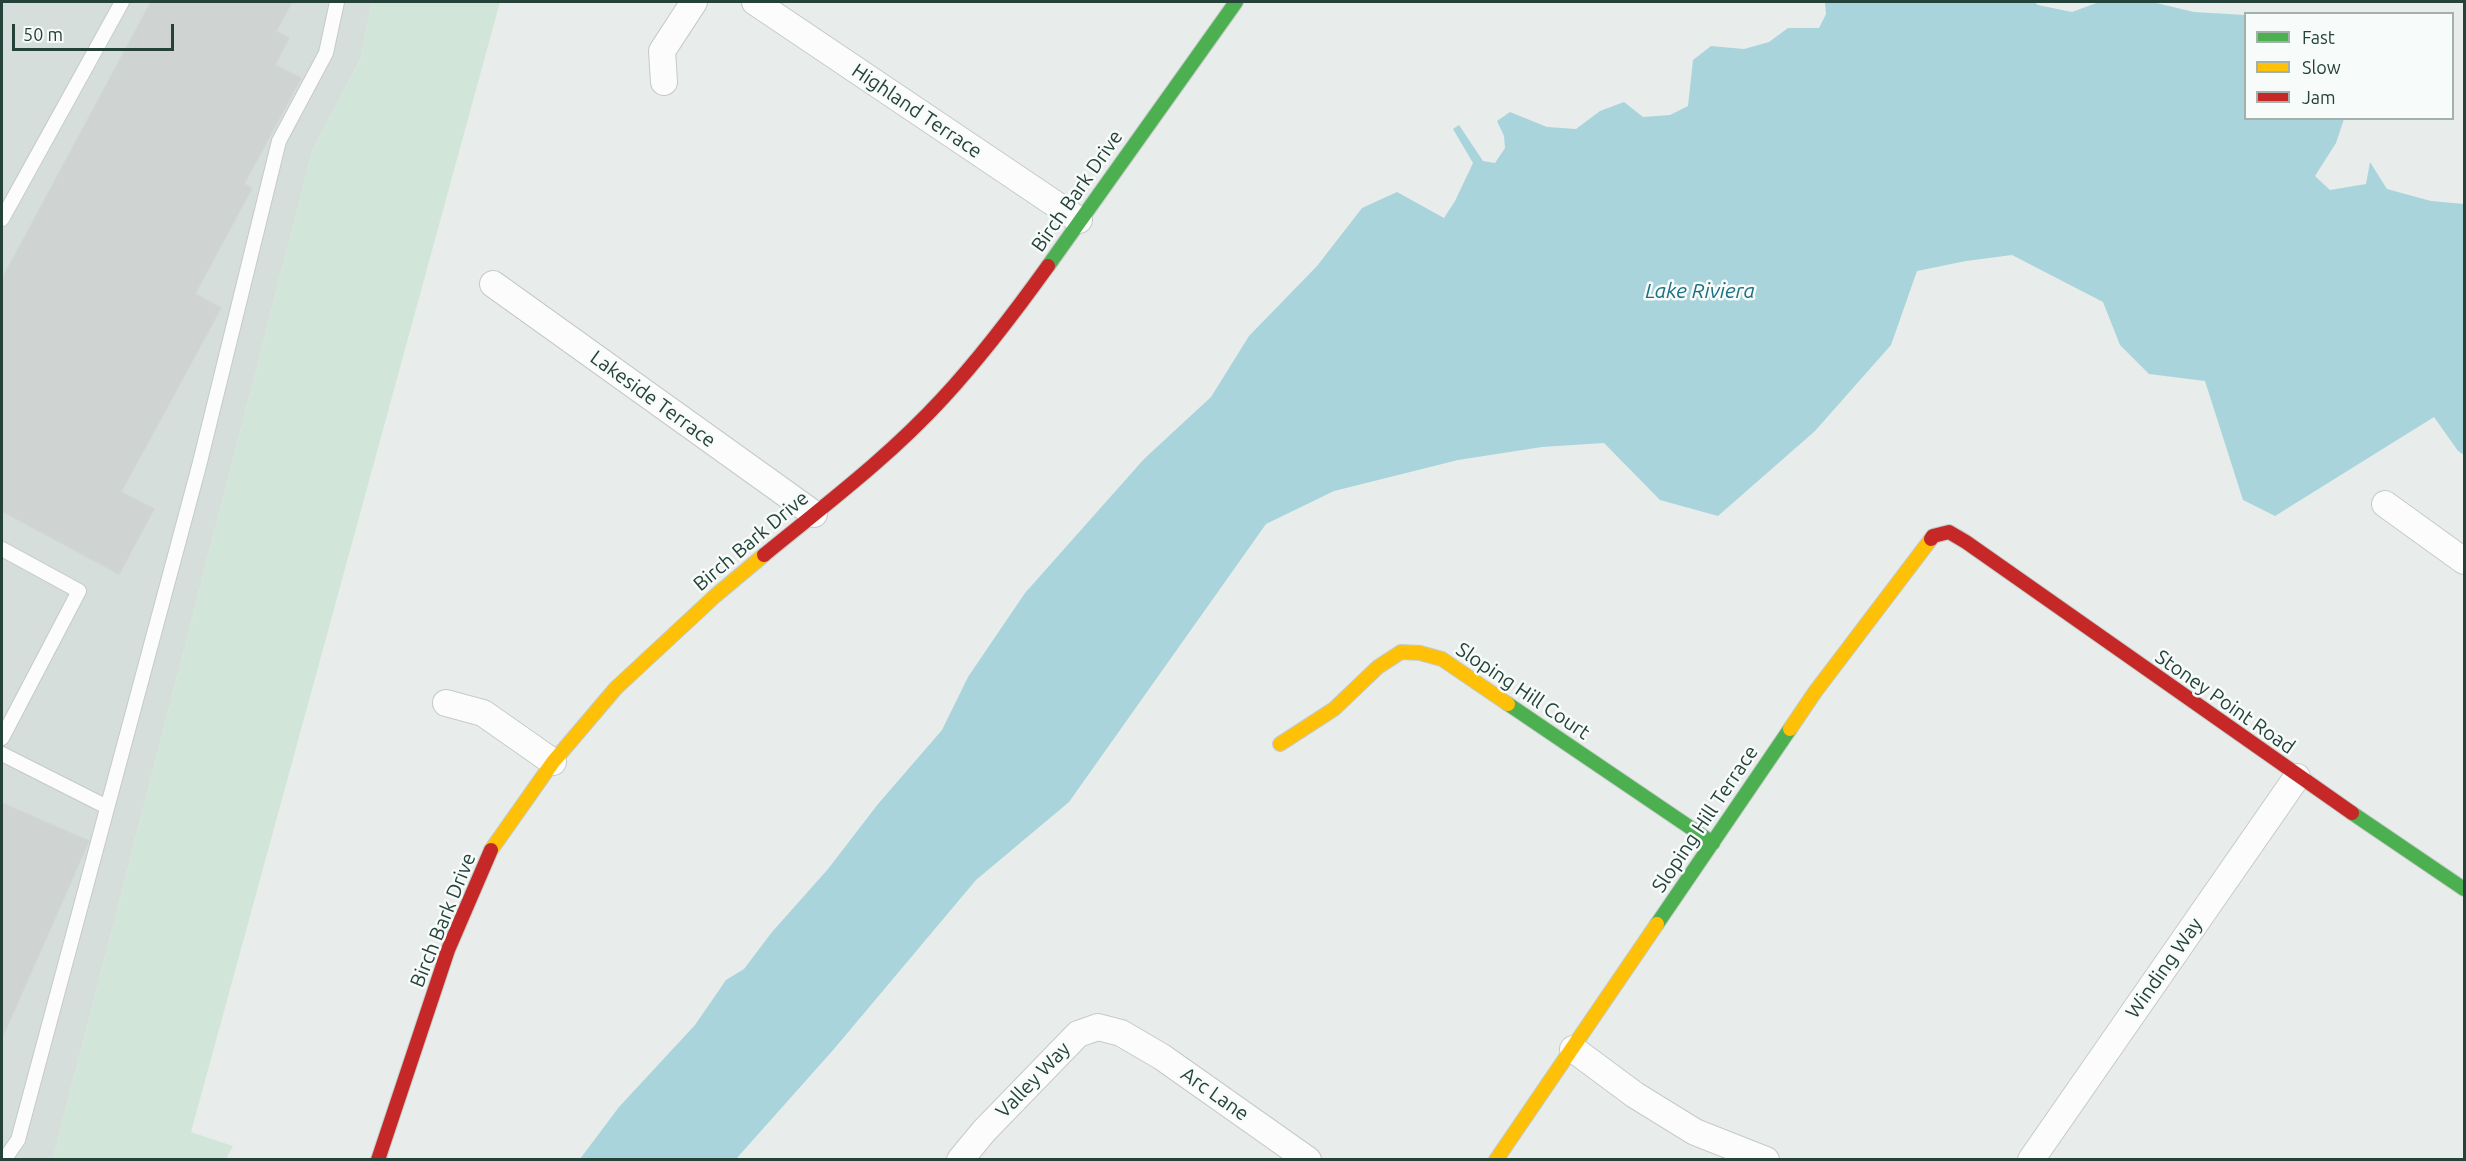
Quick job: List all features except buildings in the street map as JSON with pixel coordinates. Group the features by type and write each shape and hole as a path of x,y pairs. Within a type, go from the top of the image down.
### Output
{"street":[{"path":"664,82 662,51 694,2"},
{"name":"Highland Terrace","path":"755,2 1079,220"},
{"name":"Birch Bark Drive","path":"378,1160 448,950 492,851 553,762 616,688 715,596 890,450 942,399 1010,319 1236,2"},
{"name":"Lakeside Terrace","path":"493,284 814,514"},
{"path":"2385,504 2464,561"},
{"name":"Sloping Hill Terrace","path":"1496,1160 1815,692 1933,536 1949,532 1966,542"},
{"name":"Stoney Point Road","path":"1966,542 2297,777 2464,889"},
{"name":"Sloping Hill Court","path":"1280,744 1334,709 1378,667 1401,652 1420,653 1442,659 1713,843"},
{"path":"446,703 483,713 553,762"},
{"name":"Winding Way","path":"2031,1160 2297,777"},
{"name":"Valley Way","path":"960,1160 984,1131 1078,1034 1098,1027 1120,1033"},
{"name":"Arc Lane","path":"1120,1033 1162,1056 1308,1160"},
{"path":"1573,1049 1635,1095 1695,1132 1766,1160"}],"lane":[{"path":"2,219 122,2"},
{"path":"3,1160 18,1140 199,466 279,141 326,53 338,2"},
{"path":"2,549 79,591 2,738"},
{"path":"2,754 107,807"}],"shaded area":[{"path":"2,2 372,2 360,60 313,149 53,1159 2,1160"}],"green space":[{"path":"372,2 500,2 191,1132 233,1146 226,1159 53,1159 313,149 360,60"}],"water":[{"name":"Lake Riviera","path":"1825,2 2034,2 2038,5 2072,12 2099,2 2152,2 2194,12 2244,15 2244,120 2344,120 2336,143 2315,176 2330,190 2366,184 2370,162 2387,189 2431,201 2464,204 2464,455 2458,451 2434,417 2275,516 2243,500 2205,381 2149,374 2120,345 2103,302 2012,255 1917,271 1891,345 1815,431 1718,516 1660,500 1604,443 1542,447 1458,460 1334,491 1266,524 1069,802 976,880 834,1049 736,1159 580,1159 619,1107 695,1025 726,980 744,969 772,932 828,869 878,804 942,730 968,677 1025,593 1144,459 1211,397 1249,336 1317,266 1362,208 1397,192 1444,218 1455,201 1473,163 1453,129 1459,125 1483,161 1495,163 1505,148 1504,136 1497,121 1510,112 1547,127 1576,129 1600,111 1624,102 1643,117 1670,115 1688,106 1693,60 1711,46 1744,49 1769,42 1788,28 1819,28 1826,14"}],"traffic: fast":[{"path":"1048,266 1236,2"},
{"path":"1508,704 1713,843"},
{"path":"1657,924 1790,729"},
{"path":"2352,813 2464,889"}],"traffic: slow":[{"path":"1790,729 1815,692 1931,539"},
{"path":"491,850 553,762 616,688 715,596 764,555"},
{"path":"1280,744 1334,709 1378,667 1401,652 1420,653 1442,659 1508,704"},
{"path":"1496,1160 1657,924"}],"traffic: jam":[{"path":"764,555 856,480 922,420 984,350 1048,266"},
{"path":"1931,539 1933,536 1949,532 1966,542 2352,813"},
{"path":"378,1160 448,950 491,850"}]}
